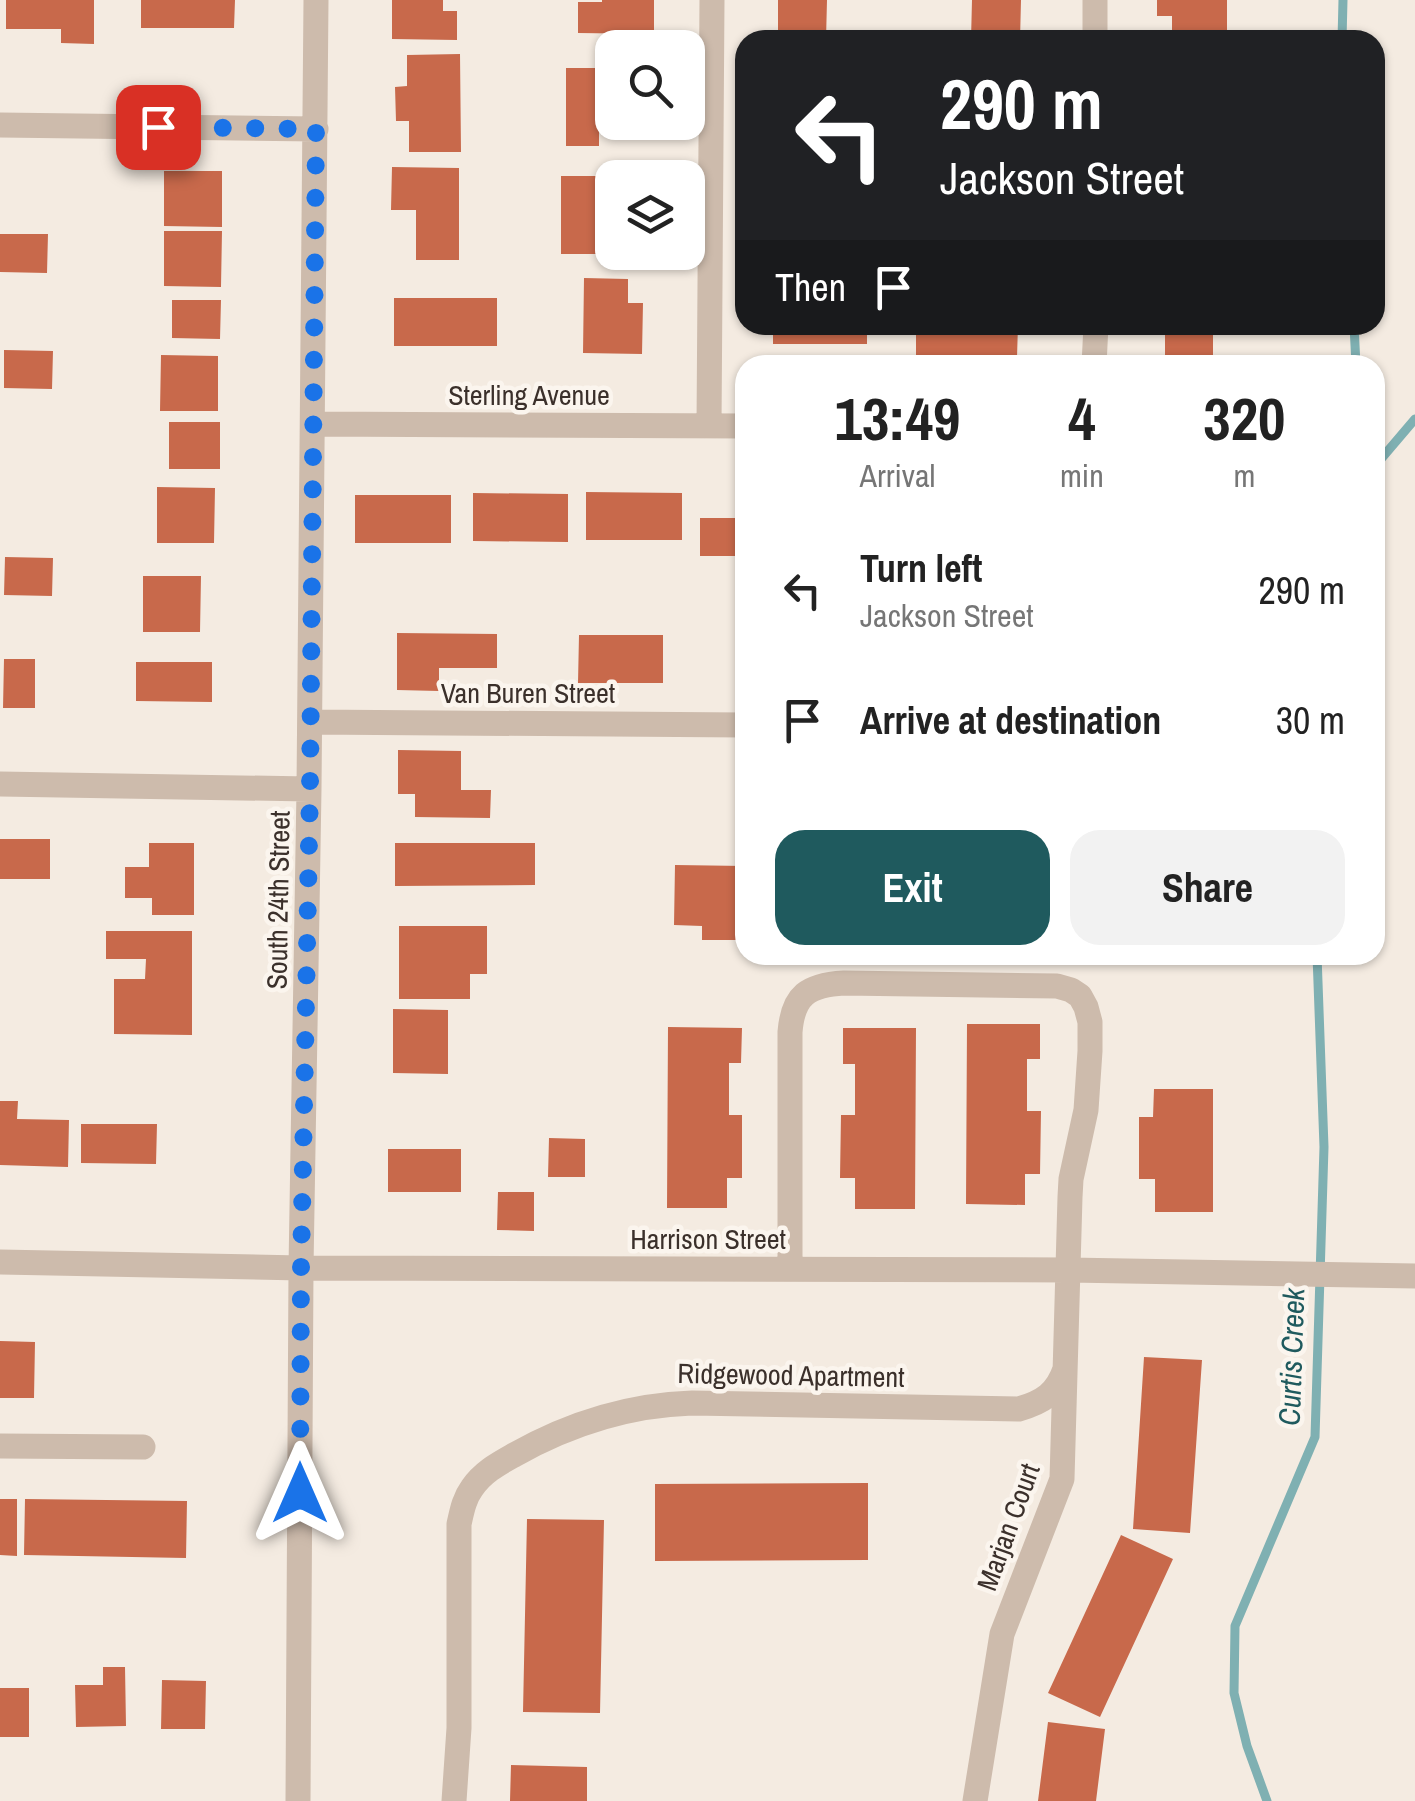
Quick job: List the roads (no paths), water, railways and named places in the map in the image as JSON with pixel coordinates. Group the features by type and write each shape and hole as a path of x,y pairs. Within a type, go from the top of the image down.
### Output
{"street":[{"name":"South 24th Street","path":"298,1801 316,0"},
{"path":"709,426 712,0"},
{"path":"1095,0 1096,30"},
{"path":"0,125 316,129"},
{"name":"Sterling Avenue","path":"313,424 735,426"},
{"name":"Van Buren Street","path":"310,722 735,725"},
{"path":"0,784 310,788"},
{"name":"Marjan Court","path":"790,1269 792,1014 804,994 828,984 880,983 1057,986 1080,996 1090,1022 1090,1083 1071,1179 1062,1479 1002,1634 975,1801"},
{"name":"Harrison Street","path":"0,1262 301,1268 1069,1270 1415,1276"},
{"name":"Ridgewood Apartment","path":"454,1801 459,1728 459,1524 463,1503 489,1469 548,1436 658,1404 1019,1409 1039,1404 1052,1394 1066,1367"},
{"path":"0,1446 143,1447"}],"waterway":[{"path":"1342,30 1343,0"},
{"path":"1354,335 1356,355"},
{"path":"1385,454 1415,419"},
{"name":"Curtis Creek","path":"1267,1801 1247,1746 1234,1693 1235,1626 1315,1437 1324,1147 1317,965"}]}
